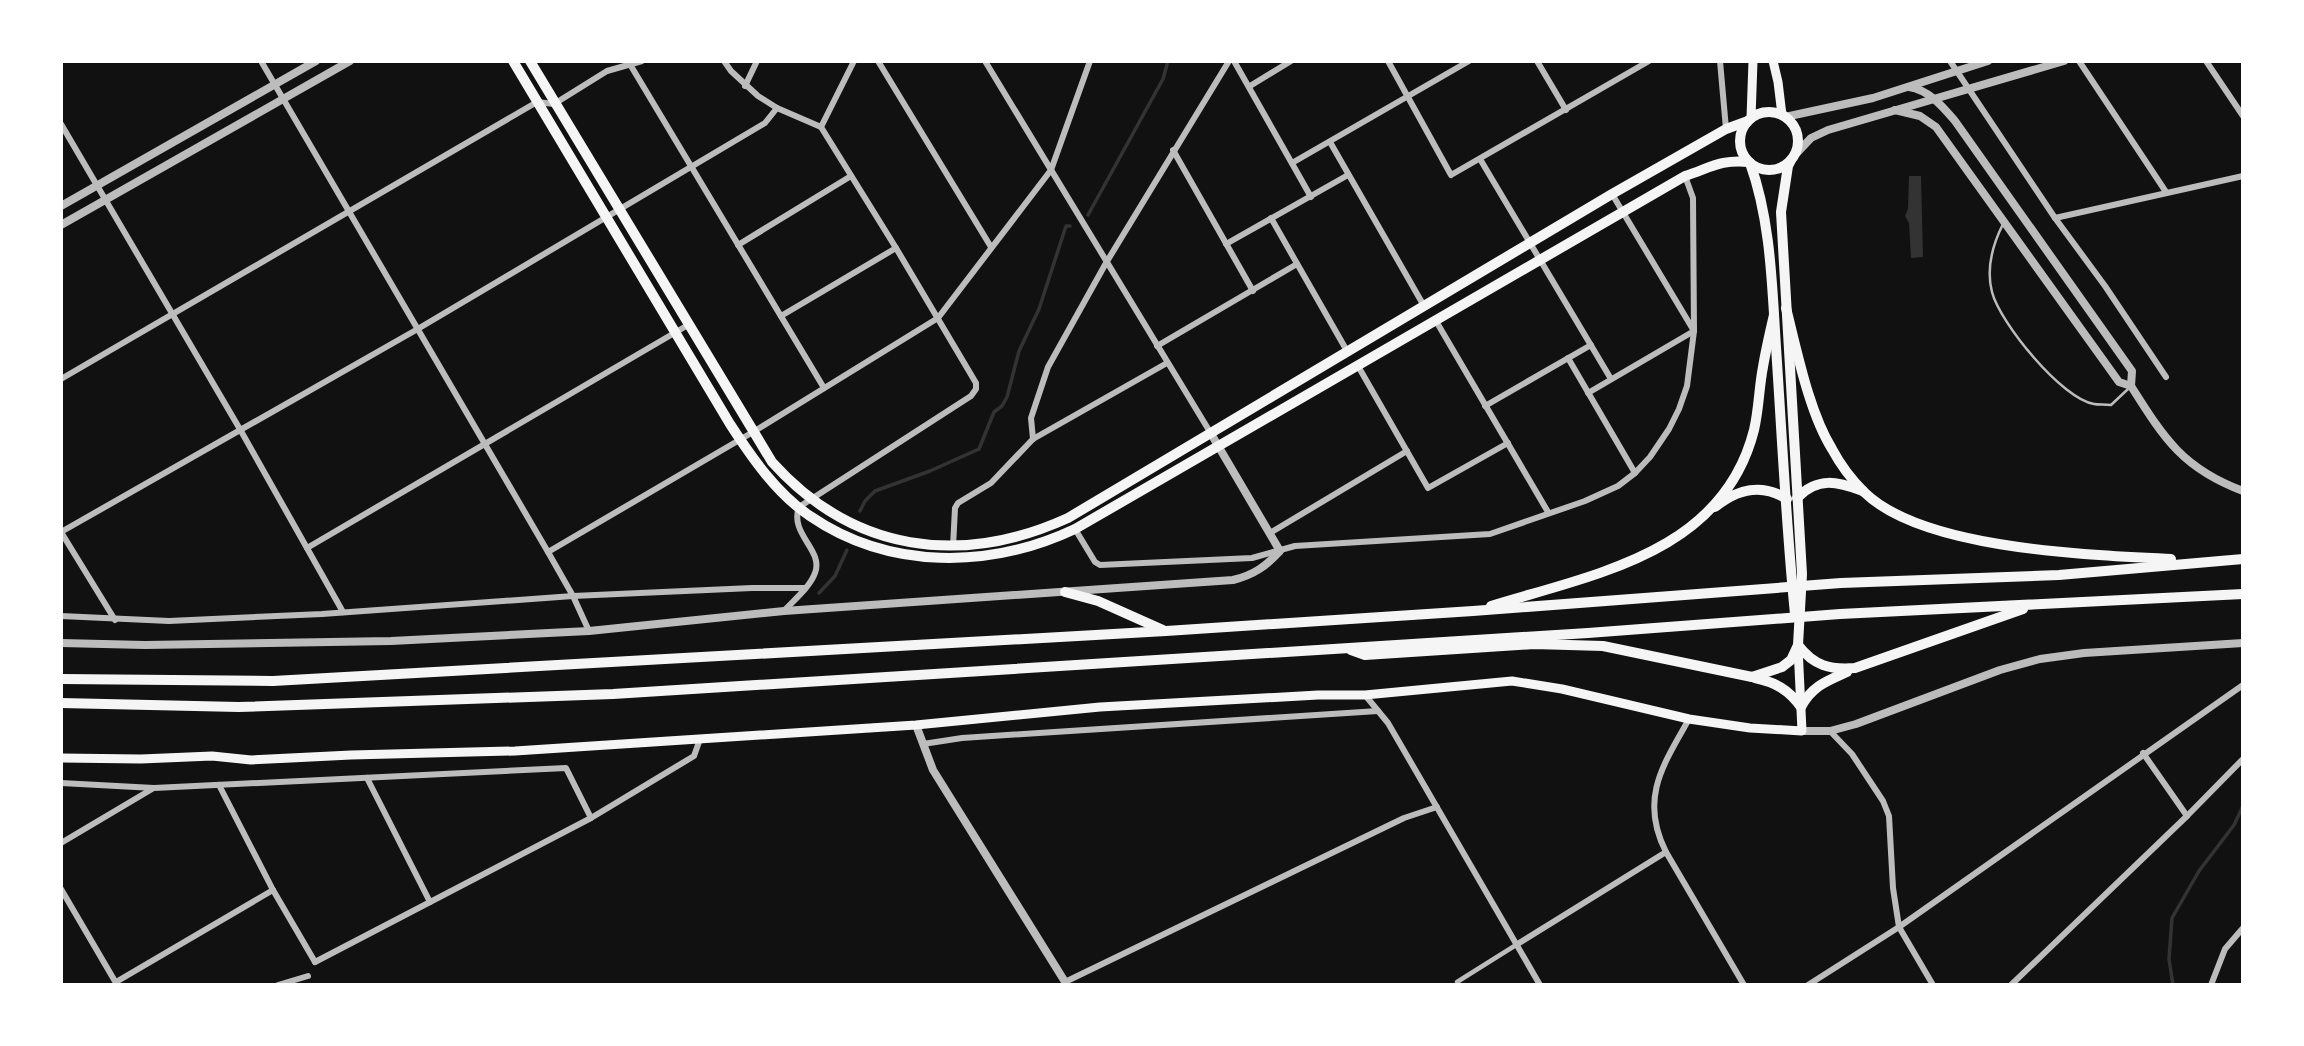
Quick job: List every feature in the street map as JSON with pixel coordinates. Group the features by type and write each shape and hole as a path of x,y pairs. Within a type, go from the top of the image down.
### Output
{"highway":[{"path":"1786,308 1824,434 1864,492 1888,509 1918,524 1994,542 2070,554 2212,561"},
{"path":"1473,611 1581,578 1656,551 1682,535 1715,507 1738,472 1754,430 1774,314"},
{"path":"61,679 273,681 1166,631 1841,583 2059,575 2243,559"},
{"path":"1065,592 1098,601 1166,631"},
{"path":"61,703 239,707 613,694 1588,633 1755,619 2243,594"},
{"path":"1345,648 1365,655 1534,644 1603,646 1752,677 1783,688 1792,694 1801,707 1808,694 1819,685 1855,668 2035,605"},
{"path":"1752,677 1782,667 1791,660 1798,645 1819,666 1855,668"}],"main road":[{"path":"513,61 740,440 770,480 799,507 839,534 909,555 936,559 959,560 1003,555 1028,549 1074,529 1685,176 1732,160 1750,162 1758,168 1774,169 1793,158"},
{"path":"530,61 753,432 778,468 811,498 842,518 880,535 907,542 953,547 1005,541 1057,523 1085,509 1387,327 1726,129 1763,113 1784,116 1792,123 1798,139 1788,166 1781,212 1799,495 1802,575 1798,645"},
{"path":"61,758 212,756 263,760 527,751 916,726 1100,707 1364,695 1512,681 1562,689 1689,719 1750,728 1802,731 1787,519 1789,501 1774,314 1762,201 1750,162 1741,145 1744,128 1750,120 1753,61"},
{"path":"1773,61 1784,116"},
{"path":"1387,327 1395,344"},
{"path":"1789,501 1814,486 1827,482 1840,482 1864,492"},
{"path":"1715,507 1733,494 1759,489 1789,501 1799,517"}],"street":[{"path":"261,61 548,552 589,631"},
{"path":"61,206 316,61"},
{"path":"61,225 350,61"},
{"path":"61,379 537,102 554,104 607,71 642,61"},
{"path":"724,61 745,86 777,108 821,127 976,383 976,389 971,396 799,507 796,523 810,546 817,568 805,588 784,611"},
{"path":"745,86 757,61"},
{"path":"821,127 855,61"},
{"path":"878,61 991,247"},
{"path":"985,61 1280,551"},
{"path":"548,552 740,440 938,318 1051,170 1090,61"},
{"path":"1033,439 1031,418 1048,367 1106,263 1229,61"},
{"path":"1234,61 1311,197"},
{"path":"1250,86 1291,61"},
{"path":"1388,61 1451,175 1644,62"},
{"path":"1292,163 1469,61"},
{"path":"1537,61 1566,110"},
{"path":"1720,61 1726,129"},
{"path":"1950,61 2166,377"},
{"path":"1784,116 1873,98 1988,61"},
{"path":"1793,158 1811,138 1828,130 2064,61"},
{"path":"2079,61 2166,192"},
{"path":"2206,61 2243,116"},
{"path":"631,66 824,388"},
{"path":"1909,87 1919,89 1936,100 1955,121 2132,370 2131,386 2160,432 2183,457 2204,474 2243,491"},
{"path":"115,620 61,532 416,330 765,123 777,108"},
{"path":"1895,110 1920,116 1936,127 2119,382 2131,386"},
{"path":"61,124 174,314 343,612"},
{"path":"1330,142 1424,306"},
{"path":"1173,150 1254,291"},
{"path":"1480,159 1611,379"},
{"path":"1226,244 1348,174"},
{"path":"738,245 851,176"},
{"path":"1074,529 1095,562 1106,566 1252,558 1295,546 1490,534 1585,501 1618,486 1650,457 1679,409 1687,386 1694,331 1693,198 1685,176"},
{"path":"2055,218 2243,176"},
{"path":"1612,194 1694,331"},
{"path":"1271,218 1347,351"},
{"path":"780,316 896,248"},
{"path":"1157,346 1297,264"},
{"path":"1436,321 1548,512"},
{"path":"307,548 688,325"},
{"path":"1588,393 1694,331"},
{"path":"1486,405 1591,345"},
{"path":"1568,358 1635,473"},
{"path":"953,547 954,508 958,503 991,483 1033,439 1167,363"},
{"path":"1358,366 1428,488 1507,443"},
{"path":"1270,533 1407,451"},
{"path":"61,643 145,645 391,641 589,631 784,611 1233,580 1258,571 1280,551"},
{"path":"61,616 169,621 573,596 805,588"},
{"path":"1802,731 1829,731 1856,724 2000,670 2040,659 2084,653 2243,643"},
{"path":"1808,985 1899,927 2243,685"},
{"path":"1364,695 1388,723 1540,985"},
{"path":"923,744 962,738 1378,711"},
{"path":"1689,719 1660,769 1653,820 1666,852 1744,985"},
{"path":"916,726 933,770 1066,983 1404,818 1437,807"},
{"path":"1829,731 1852,754 1883,801 1889,816 1893,888 1899,927 1933,985"},
{"path":"278,985 307,976 315,962 591,818 694,756 700,739"},
{"path":"2144,753 2187,816"},
{"path":"2011,985 2243,759"},
{"path":"61,783 154,788 566,768 591,818"},
{"path":"367,778 430,902"},
{"path":"219,785 273,890 315,962"},
{"path":"61,843 154,788"},
{"path":"1457,982 1666,852"},
{"path":"61,889 116,983 273,890"},
{"path":"2211,985 2225,949 2243,928"},
{"path":"307,976 312,985"}],"lane":[{"path":"2004,221 1992,246 1991,291 2004,319 2024,345 2055,381 2092,404 2110,405 2131,386"}],"shaded area":[{"path":"1909,176 1921,176 1923,257 1911,258 1909,223 1905,216 1908,209"}],"waterway":[{"path":"1088,215 1163,79 1168,61"},
{"path":"860,511 875,491 979,449 994,412 1002,406 1007,397 1019,351 1039,309 1066,226 1070,226"},
{"path":"819,593 835,576 847,550"},
{"path":"2173,985 2169,959 2172,918 2199,871 2234,825 2243,806"}]}
